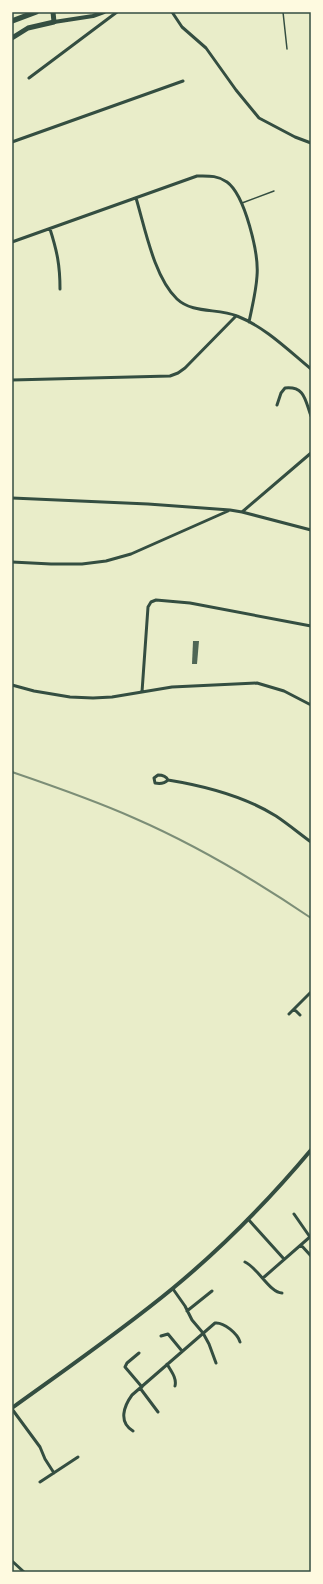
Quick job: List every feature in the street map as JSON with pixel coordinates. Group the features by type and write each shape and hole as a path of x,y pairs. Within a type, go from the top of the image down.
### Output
{"highway":[{"path":"12,21 36,12"}],"main road":[{"path":"12,38 28,28 54,22 53,12"}],"street":[{"path":"54,22 93,16 104,12"},
{"path":"29,78 117,12"},
{"path":"172,12 182,27 206,48 236,90 259,118 295,137 311,143"},
{"path":"12,142 183,81"},
{"path":"12,242 197,176 214,176 227,182 235,192 241,203 257,254 257,276 249,322"},
{"path":"136,198 156,266 164,283 177,299 188,306 221,311 249,322 284,346 311,369"},
{"path":"50,229 57,250 60,266 60,288"},
{"path":"12,380 162,376 178,373 185,368 236,316"},
{"path":"277,405 281,393 285,388 294,388 302,393 311,416"},
{"path":"242,512 311,453"},
{"path":"12,498 148,504 230,510 311,530"},
{"path":"12,562 82,564 106,561 130,554 230,510"},
{"path":"142,692 148,607 151,602 156,600 190,603 311,626"},
{"path":"12,685 34,691 70,697 112,697 183,686 257,683 284,691 311,705"},
{"path":"168,780 217,790 258,806 277,817 311,842"},
{"path":"290,1014 311,992"},
{"path":"294,1009 300,1015"},
{"path":"54,1473 45,1459 40,1447 12,1408 173,1289 248,1219 283,1183 311,1150"},
{"path":"264,1278 310,1237 294,1214"},
{"path":"248,1219 284,1260"},
{"path":"301,1245 311,1256"},
{"path":"245,1262 251,1265 274,1291 282,1293"},
{"path":"173,1289 192,1320 203,1333 216,1363"},
{"path":"187,1311 212,1292"},
{"path":"132,1431 125,1425 124,1415 129,1400 203,1333 215,1324 219,1323 239,1337 240,1342"},
{"path":"161,1336 168,1334 182,1352"},
{"path":"139,1353 127,1363 125,1367 158,1412"},
{"path":"167,1364 174,1375 176,1382 175,1386"},
{"path":"40,1482 78,1456"},
{"path":"12,1560 24,1572"}],"lane":[{"path":"283,12 287,49"},
{"path":"241,203 274,191"}],"building":[{"path":"193,641 199,641 197,664 192,664"}],"railway":[{"path":"12,772 89,799 157,828 225,864 311,918"}]}
